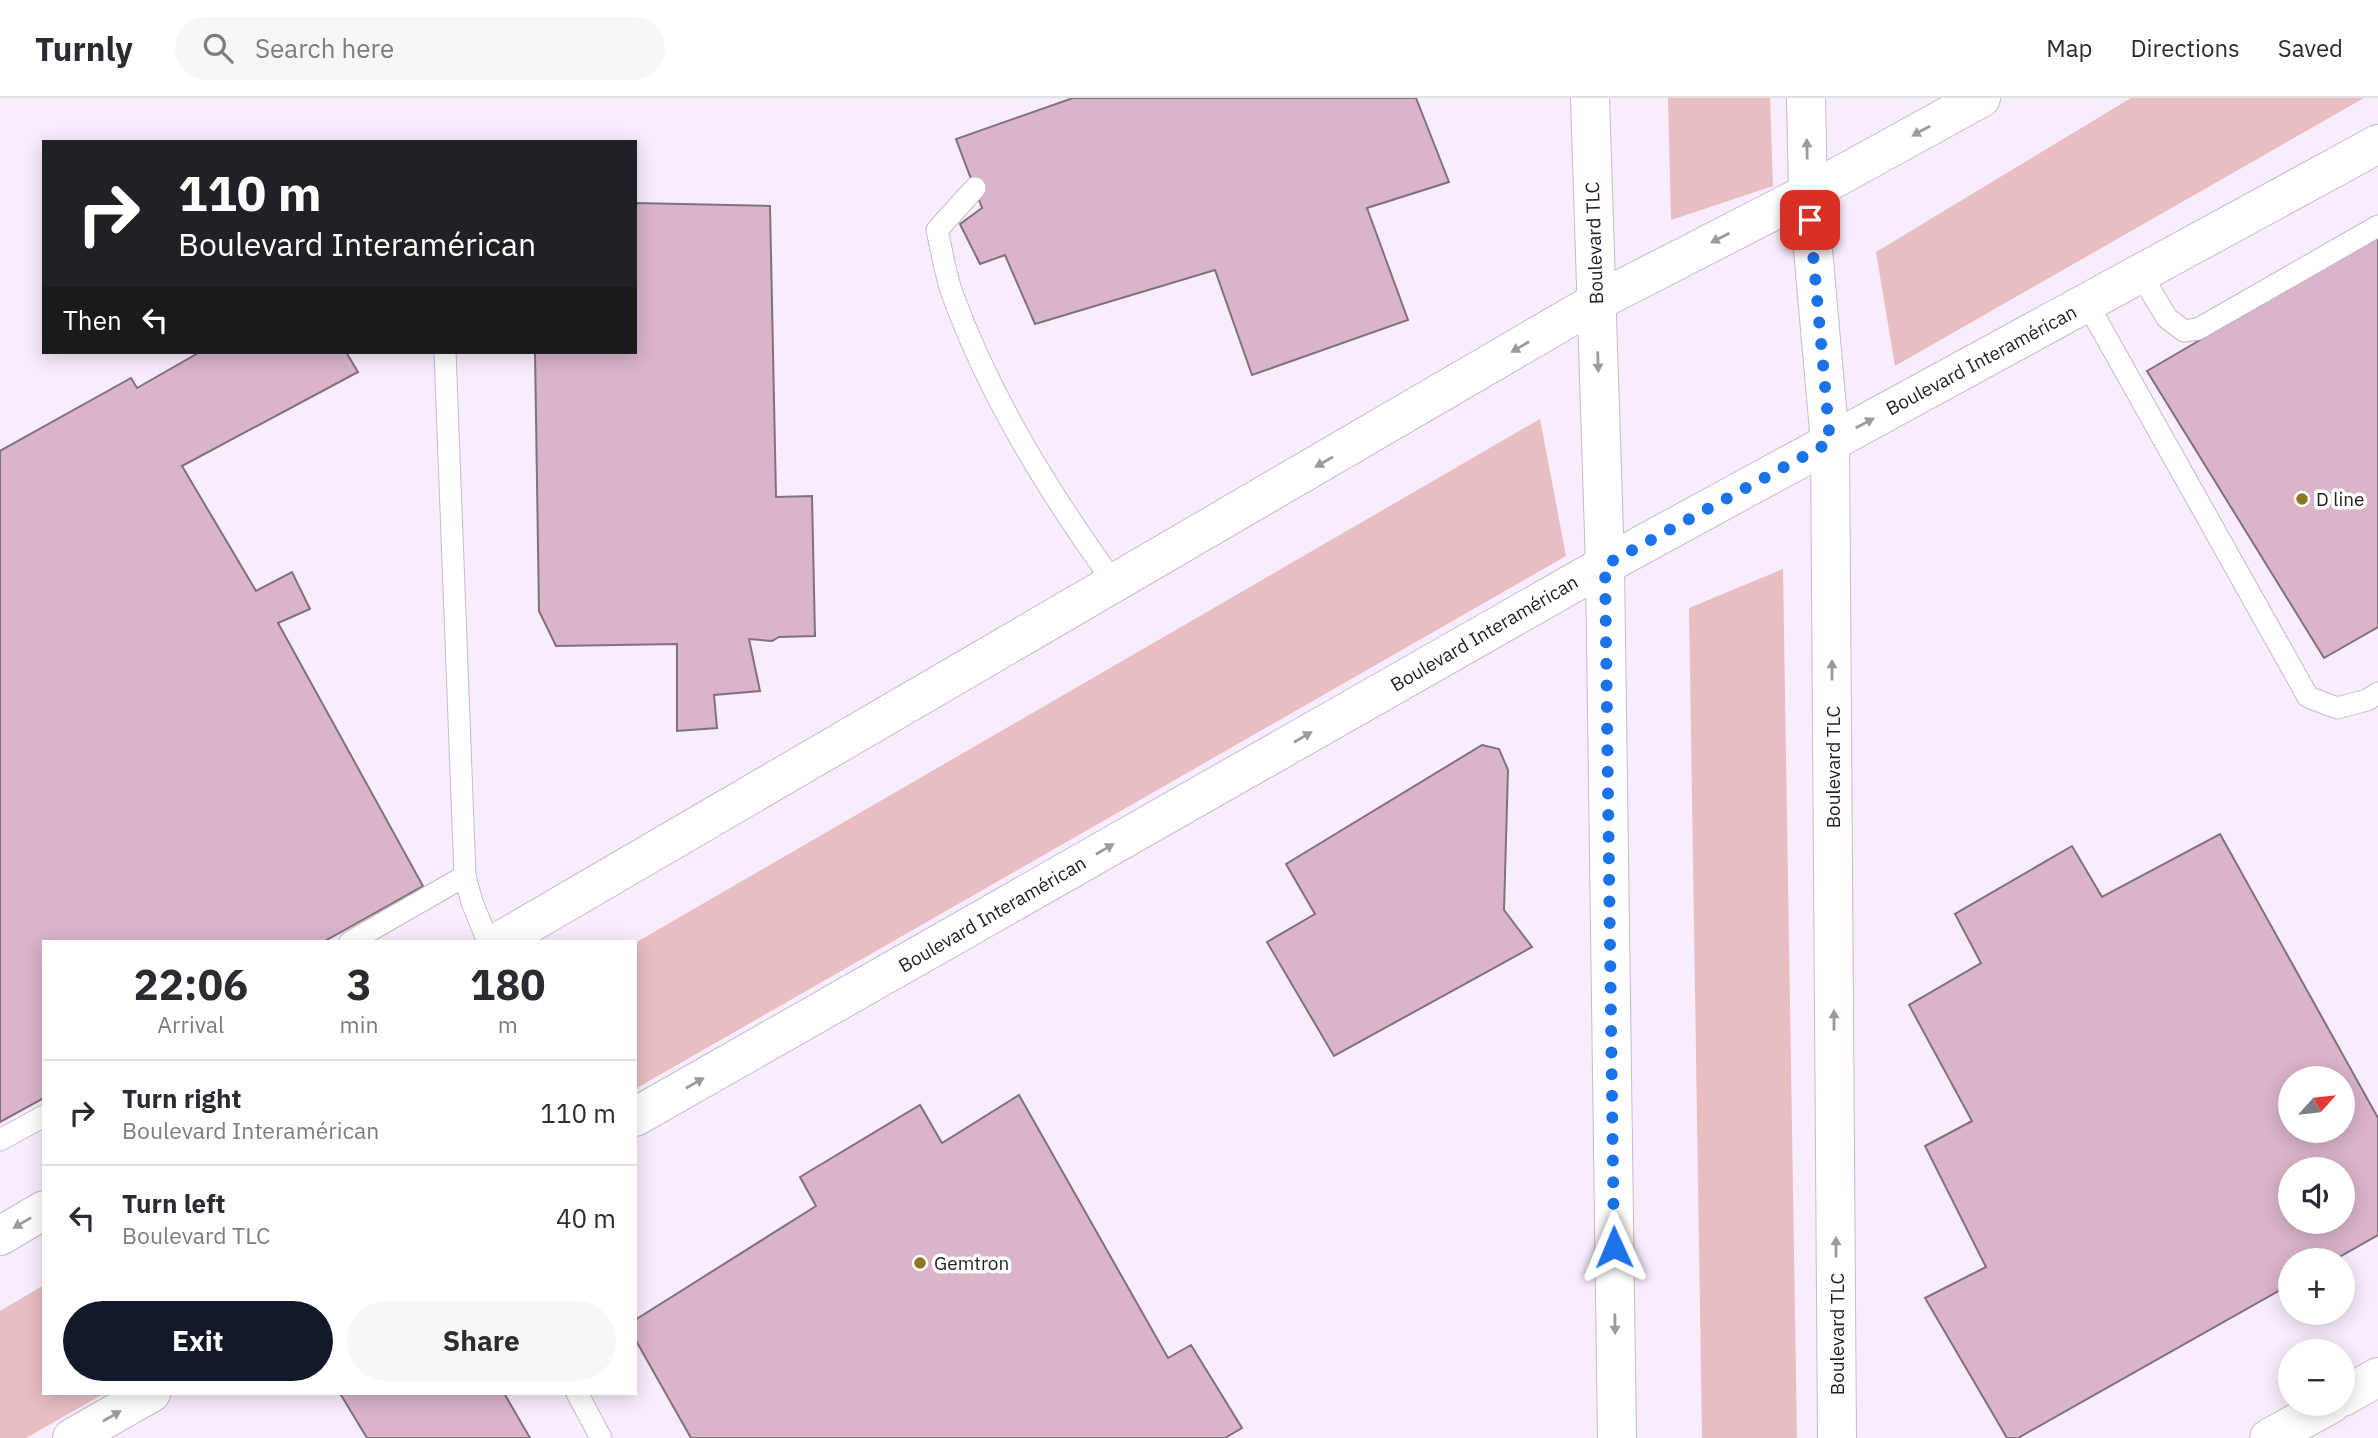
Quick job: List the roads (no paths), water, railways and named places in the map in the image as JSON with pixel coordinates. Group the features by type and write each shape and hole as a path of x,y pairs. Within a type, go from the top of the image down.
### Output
{"street":[{"name":"Boulevard TLC","path":"1590,98 1605,565 1617,1438"},
{"name":"Boulevard TLC","path":"1806,98 1808,192 1830,442 1838,1438"},
{"path":"501,940 1596,302 1808,192 1980,98"},
{"name":"Boulevard Interamérican","path":"637,1116 1605,565 2378,144"},
{"path":"0,1236 42,1211"},
{"path":"2355,1390 2378,1377"},
{"path":"72,1438 147,1395"},
{"path":"2269,1438 2309,1416"}],"lane":[{"path":"975,188 937,230 951,291 997,398 1065,516 1115,584"},
{"path":"2140,273 2167,318 2184,331 2198,329 2378,226"},
{"path":"2087,303 2308,697 2337,708 2367,700 2378,693"},
{"path":"445,354 465,876 487,940"},
{"path":"353,940 465,876"},
{"path":"0,1140 42,1116"},
{"path":"578,1395 601,1438"}],"place":[{"name":"D line","path":"2302,499"},
{"name":"Gemtron","path":"920,1263"}]}
